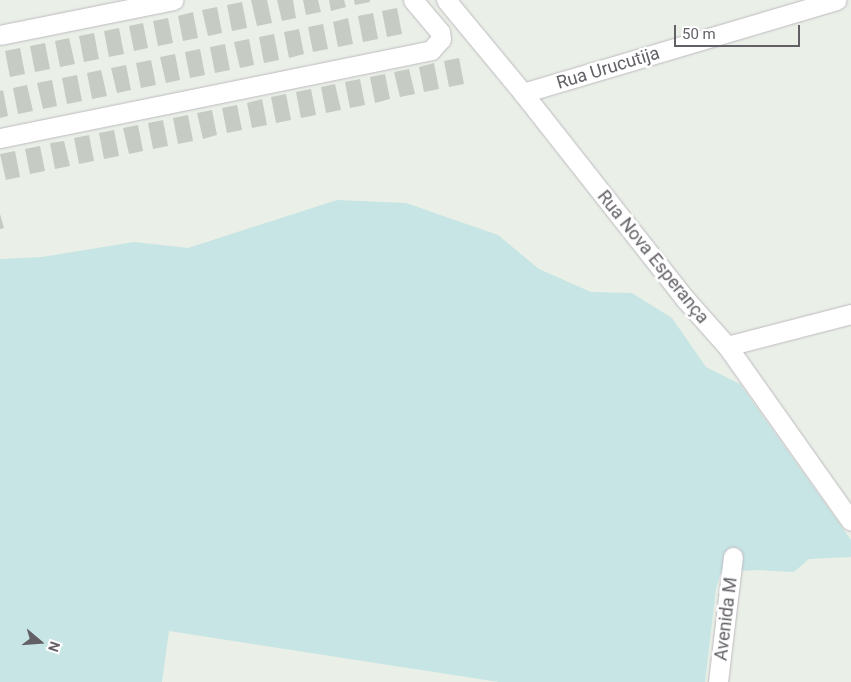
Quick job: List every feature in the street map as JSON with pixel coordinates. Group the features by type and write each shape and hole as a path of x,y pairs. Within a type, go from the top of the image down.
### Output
{"street":[{"path":"0,35 174,0"},
{"path":"0,138 431,50 441,39 440,32 413,0"},
{"name":"Rua Nova Esperança","path":"446,0 523,93 686,300 727,346 851,521"},
{"name":"Rua Urucutija","path":"523,93 837,0"},
{"path":"727,346 851,314"},
{"name":"Avenida M","path":"718,682 733,557"}],"shaded area":[{"path":"337,200 406,203 498,235 539,269 591,292 632,293 672,318 706,367 740,384 851,540 851,557 809,559 794,572 758,570 721,572 716,589 705,682 499,682 169,631 162,682 0,682 0,259 42,257 134,242 188,248"}],"building":[{"path":"251,0 267,0 272,23 257,26"},
{"path":"277,0 293,0 296,18 282,21"},
{"path":"303,0 318,0 321,12 306,15"},
{"path":"329,0 344,0 346,7 331,11"},
{"path":"354,0 370,0 370,2 355,5"},
{"path":"242,2 247,28 232,31 227,5"},
{"path":"217,7 222,33 208,36 202,10"},
{"path":"397,8 402,34 387,37 382,11"},
{"path":"193,12 198,38 183,41 178,16"},
{"path":"373,13 378,39 363,42 358,16"},
{"path":"168,18 173,43 158,46 153,21"},
{"path":"348,18 353,44 338,47 333,22"},
{"path":"143,23 148,48 134,51 129,26"},
{"path":"323,24 328,49 313,52 308,27"},
{"path":"119,28 124,54 109,57 104,31"},
{"path":"299,29 304,54 289,58 284,32"},
{"path":"94,33 99,59 84,62 79,36"},
{"path":"274,34 279,60 264,63 259,37"},
{"path":"69,38 75,64 60,67 55,41"},
{"path":"249,39 254,65 240,68 234,42"},
{"path":"45,43 50,69 35,72 30,46"},
{"path":"225,44 230,70 215,73 210,47"},
{"path":"20,48 25,74 10,77 5,51"},
{"path":"200,49 205,75 190,78 185,52"},
{"path":"175,54 180,80 166,83 160,57"},
{"path":"459,58 464,84 449,87 444,61"},
{"path":"151,60 156,85 141,88 136,63"},
{"path":"434,63 439,89 424,92 419,67"},
{"path":"126,65 131,90 117,93 111,68"},
{"path":"409,69 415,94 400,97 394,72"},
{"path":"101,70 107,96 92,99 87,73"},
{"path":"385,74 390,99 375,103 370,77"},
{"path":"77,75 82,101 67,104 62,78"},
{"path":"360,79 365,105 350,108 345,82"},
{"path":"52,80 57,106 43,109 37,83"},
{"path":"335,84 341,110 326,113 321,87"},
{"path":"27,85 33,111 18,114 13,88"},
{"path":"311,89 316,115 301,118 296,92"},
{"path":"3,90 8,116 0,118 0,91"},
{"path":"286,94 291,120 276,123 271,97"},
{"path":"262,99 267,125 252,128 247,103"},
{"path":"237,105 242,130 227,133 222,108"},
{"path":"212,110 217,135 203,139 197,113"},
{"path":"188,115 193,141 178,144 173,118"},
{"path":"163,120 168,146 153,149 148,123"},
{"path":"138,125 143,151 129,154 123,128"},
{"path":"114,130 119,156 104,159 99,133"},
{"path":"89,135 94,161 79,164 74,138"},
{"path":"64,141 70,166 55,169 50,143"},
{"path":"40,146 45,171 30,174 25,149"},
{"path":"15,151 20,177 6,180 0,154"},
{"path":"0,214 4,228 0,229"}]}
